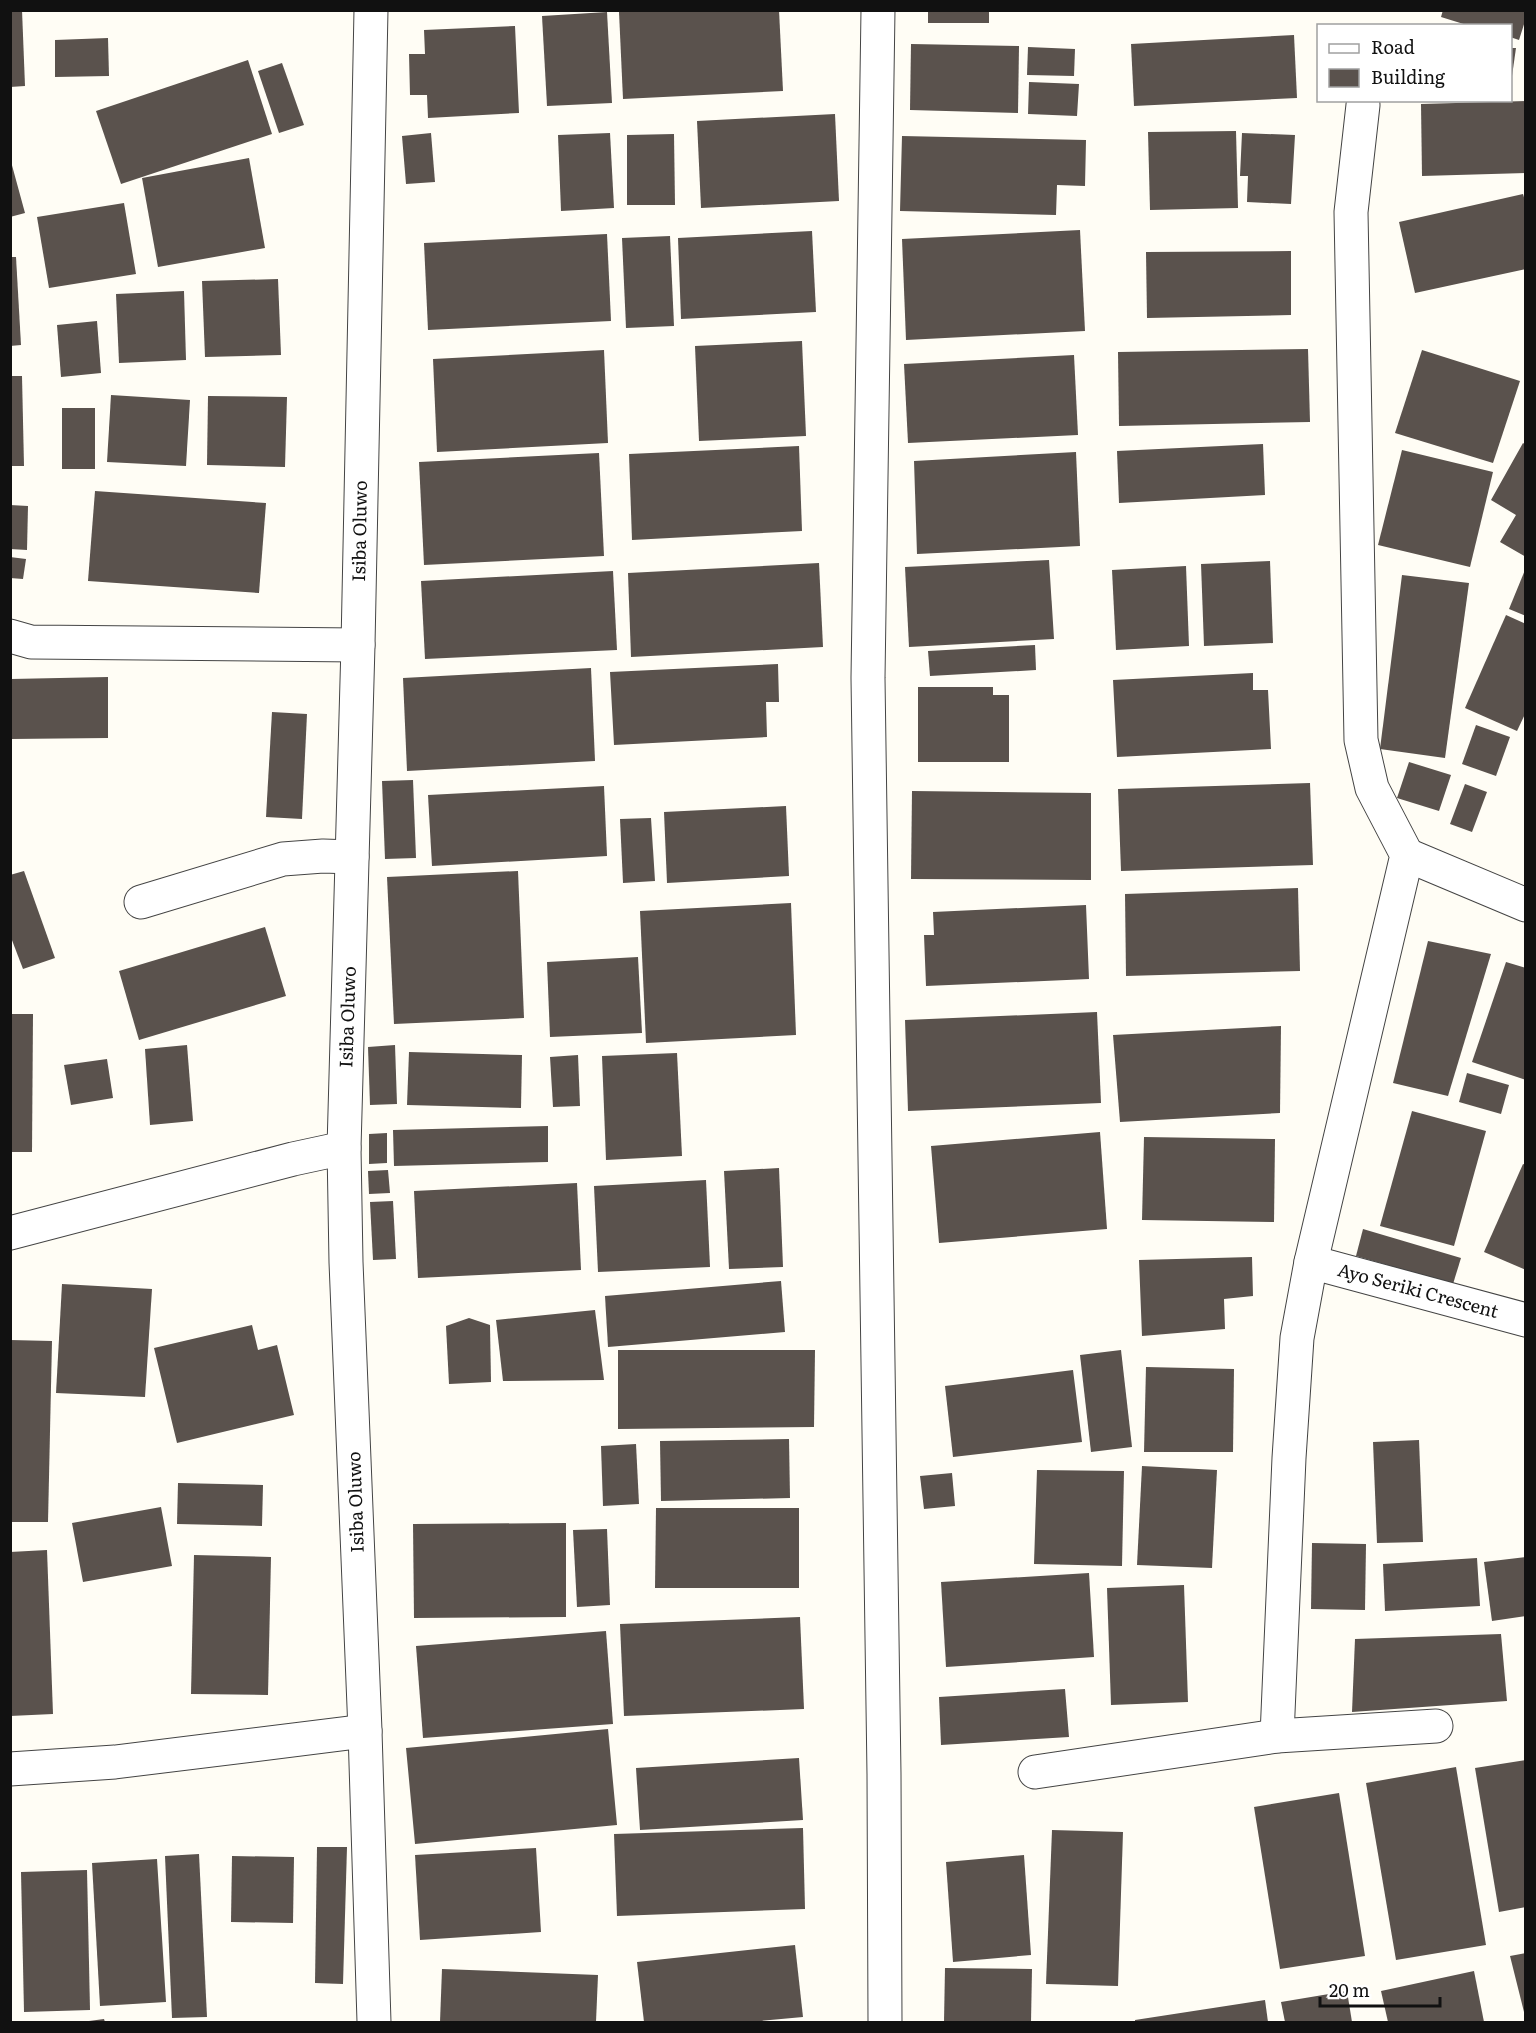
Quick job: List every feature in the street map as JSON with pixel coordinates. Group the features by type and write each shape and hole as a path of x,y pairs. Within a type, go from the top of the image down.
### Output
{"street":[{"name":"Isiba Oluwo","path":"371,10 358,645 344,1148 346,1262 375,2022"},
{"path":"878,10 868,678 884,1750 885,2022"},
{"path":"1363,105 1352,212 1361,740 1372,788 1407,855 1526,905"},
{"path":"10,636 31,642 358,645"},
{"path":"1277,1736 1289,1458 1297,1338 1311,1262 1407,855"},
{"path":"141,902 283,859 322,856 352,857"},
{"path":"10,1233 293,1159 344,1148"},
{"name":"Ayo Seriki Crescent","path":"1311,1262 1526,1320"},
{"path":"1035,1772 1277,1736 1436,1726"},
{"path":"10,1769 115,1762 365,1731"}],"building":[{"path":"10,10 22,10 25,86 10,87"},
{"path":"779,10 783,91 623,99 619,12"},
{"path":"928,10 989,10 989,23 928,23"},
{"path":"1443,10 1526,10 1526,18 1519,40 1512,38 1512,24 1464,24 1441,17"},
{"path":"607,12 612,103 547,106 542,16"},
{"path":"515,26 519,113 428,118 427,95 410,95 409,54 425,54 424,30"},
{"path":"1294,35 1297,98 1134,106 1131,44"},
{"path":"108,38 109,76 55,77 55,40"},
{"path":"911,44 1019,46 1018,113 910,110"},
{"path":"1028,47 1075,49 1074,76 1027,75"},
{"path":"1512,48 1516,48 1512,76"},
{"path":"248,60 272,134 121,184 96,111"},
{"path":"282,63 304,125 279,133 258,71"},
{"path":"1029,82 1079,84 1077,116 1028,114"},
{"path":"1526,101 1526,173 1422,176 1421,104"},
{"path":"835,114 839,201 701,208 697,121"},
{"path":"1236,131 1238,208 1150,210 1148,132"},
{"path":"431,133 435,182 406,184 402,136"},
{"path":"610,133 614,208 561,211 558,135"},
{"path":"1242,133 1295,135 1291,204 1247,202 1248,176 1240,176"},
{"path":"674,134 675,205 627,205 627,135"},
{"path":"902,136 1086,140 1085,186 1057,185 1056,215 900,211"},
{"path":"10,158 25,213 10,217"},
{"path":"249,158 265,248 158,267 142,178"},
{"path":"1523,194 1526,204 1526,269 1415,293 1399,222"},
{"path":"124,203 136,274 49,288 37,217"},
{"path":"1080,230 1085,331 906,340 902,239"},
{"path":"812,231 816,312 681,319 678,238"},
{"path":"607,234 611,321 428,330 424,243"},
{"path":"670,236 674,326 626,328 622,238"},
{"path":"1291,251 1291,315 1147,318 1146,252"},
{"path":"10,257 16,257 21,345 10,346"},
{"path":"278,279 281,355 205,357 202,281"},
{"path":"184,291 186,360 119,363 116,294"},
{"path":"97,321 101,373 61,377 57,325"},
{"path":"802,341 806,436 699,441 695,346"},
{"path":"1308,349 1310,422 1119,426 1118,352"},
{"path":"604,350 608,443 437,452 433,359"},
{"path":"1422,350 1520,381 1493,463 1395,433"},
{"path":"1074,355 1078,435 908,443 904,364"},
{"path":"10,376 22,376 24,466 10,466"},
{"path":"111,395 190,400 186,466 107,462"},
{"path":"208,396 287,397 285,467 207,465"},
{"path":"62,408 95,408 95,469 62,469"},
{"path":"1523,443 1526,445 1526,557 1500,542 1516,515 1491,500"},
{"path":"1263,444 1265,495 1119,503 1117,451"},
{"path":"799,446 802,531 632,540 629,454"},
{"path":"1402,450 1493,472 1470,567 1378,545"},
{"path":"1076,452 1080,546 917,554 914,461"},
{"path":"599,453 604,556 424,565 419,462"},
{"path":"95,491 266,503 259,593 88,581"},
{"path":"10,505 28,506 27,550 10,549"},
{"path":"10,557 26,559 23,579 10,578"},
{"path":"1049,560 1054,639 909,647 905,567"},
{"path":"1270,561 1273,643 1204,646 1201,564"},
{"path":"819,563 823,647 631,657 628,573"},
{"path":"1186,566 1189,646 1116,650 1112,570"},
{"path":"1526,570 1526,616 1509,609"},
{"path":"613,571 617,650 425,659 421,581"},
{"path":"1402,575 1469,583 1445,758 1380,749"},
{"path":"1506,615 1526,624 1526,712 1517,731 1465,708"},
{"path":"1035,645 1036,670 930,676 928,651"},
{"path":"778,664 779,702 766,702 767,737 614,745 610,672"},
{"path":"591,668 595,761 407,771 403,678"},
{"path":"1253,673 1253,690 1268,690 1271,749 1117,757 1113,680"},
{"path":"108,677 108,738 11,739 11,679"},
{"path":"918,687 993,687 993,695 1009,695 1009,762 918,762"},
{"path":"272,712 307,714 302,819 266,817"},
{"path":"1476,725 1510,737 1496,776 1462,764"},
{"path":"1409,762 1451,775 1439,811 1397,798"},
{"path":"413,780 416,858 385,859 382,781"},
{"path":"1310,783 1313,865 1121,871 1118,789"},
{"path":"1465,784 1487,792 1472,832 1450,824"},
{"path":"604,786 607,856 432,866 428,795"},
{"path":"912,791 1091,793 1091,880 911,879"},
{"path":"786,806 789,876 667,883 664,812"},
{"path":"651,818 655,881 623,883 620,819"},
{"path":"24,871 55,958 23,969 10,935 10,875"},
{"path":"518,871 524,1018 394,1024 387,877"},
{"path":"1298,888 1300,971 1126,976 1125,894"},
{"path":"791,903 796,1035 646,1043 640,911"},
{"path":"1086,905 1089,979 926,986 924,935 934,935 933,912"},
{"path":"265,927 286,996 139,1040 119,971"},
{"path":"1428,941 1491,954 1448,1096 1393,1083"},
{"path":"638,957 642,1033 550,1037 547,962"},
{"path":"1506,962 1526,968 1526,1080 1472,1062"},
{"path":"1097,1012 1101,1103 908,1111 905,1020"},
{"path":"10,1014 33,1014 32,1152 10,1152"},
{"path":"1281,1026 1280,1113 1120,1122 1113,1035"},
{"path":"187,1045 193,1121 150,1125 145,1049"},
{"path":"395,1045 397,1104 370,1105 368,1047"},
{"path":"409,1052 522,1055 521,1108 407,1105"},
{"path":"677,1053 682,1156 606,1160 602,1056"},
{"path":"578,1055 580,1106 553,1107 550,1057"},
{"path":"107,1059 113,1098 71,1105 64,1065"},
{"path":"1467,1073 1509,1085 1501,1114 1459,1102"},
{"path":"1412,1111 1486,1131 1454,1246 1380,1226"},
{"path":"548,1126 548,1162 394,1166 393,1130"},
{"path":"1100,1132 1107,1229 939,1243 931,1146"},
{"path":"387,1133 387,1163 369,1164 369,1134"},
{"path":"1144,1137 1275,1139 1274,1222 1142,1220"},
{"path":"1523,1164 1526,1165 1526,1270 1484,1252"},
{"path":"779,1168 783,1267 729,1269 724,1171"},
{"path":"388,1170 390,1193 369,1194 368,1171"},
{"path":"706,1180 710,1267 598,1272 594,1186"},
{"path":"577,1183 581,1270 418,1278 414,1191"},
{"path":"393,1201 396,1259 373,1260 370,1202"},
{"path":"1363,1229 1461,1258 1453,1284 1356,1256"},
{"path":"1252,1257 1253,1296 1224,1299 1225,1329 1142,1336 1139,1260"},
{"path":"781,1281 785,1332 608,1347 605,1296"},
{"path":"62,1284 152,1289 145,1397 56,1393"},
{"path":"595,1310 604,1380 503,1381 496,1320"},
{"path":"469,1318 490,1325 491,1382 449,1384 446,1326"},
{"path":"252,1325 258,1350 277,1345 294,1415 177,1443 154,1348"},
{"path":"10,1340 52,1341 48,1522 10,1522"},
{"path":"618,1350 815,1350 814,1427 618,1429"},
{"path":"1121,1350 1132,1447 1091,1452 1080,1355"},
{"path":"1146,1367 1234,1369 1233,1452 1144,1452"},
{"path":"1073,1370 1082,1442 953,1457 945,1386"},
{"path":"789,1439 790,1498 661,1501 660,1441"},
{"path":"1419,1440 1423,1542 1377,1543 1373,1442"},
{"path":"636,1444 639,1504 603,1506 601,1446"},
{"path":"1142,1466 1217,1470 1212,1568 1137,1565"},
{"path":"1037,1470 1124,1471 1122,1566 1034,1564"},
{"path":"952,1473 955,1506 924,1509 920,1476"},
{"path":"178,1483 263,1485 262,1526 177,1524"},
{"path":"161,1507 172,1566 83,1582 72,1523"},
{"path":"656,1508 799,1508 799,1588 655,1588"},
{"path":"566,1523 566,1617 414,1618 413,1524"},
{"path":"607,1529 610,1605 577,1607 573,1530"},
{"path":"1312,1543 1366,1544 1365,1610 1311,1609"},
{"path":"47,1550 53,1714 10,1716 10,1552"},
{"path":"194,1555 271,1557 268,1695 191,1694"},
{"path":"1526,1557 1526,1616 1492,1621 1484,1562"},
{"path":"1477,1558 1480,1606 1385,1611 1383,1564"},
{"path":"1089,1573 1094,1657 946,1667 941,1582"},
{"path":"1184,1585 1188,1702 1111,1705 1107,1588"},
{"path":"800,1617 804,1709 624,1716 620,1624"},
{"path":"606,1631 613,1724 423,1738 416,1646"},
{"path":"1501,1634 1507,1701 1352,1712 1355,1639"},
{"path":"1065,1689 1069,1737 941,1745 939,1697"},
{"path":"608,1729 617,1825 415,1844 406,1748"},
{"path":"799,1758 803,1820 640,1830 636,1768"},
{"path":"1526,1760 1526,1907 1499,1912 1475,1768"},
{"path":"1456,1767 1486,1945 1396,1960 1366,1783"},
{"path":"1339,1793 1365,1956 1280,1969 1254,1807"},
{"path":"803,1828 805,1909 617,1916 614,1834"},
{"path":"1052,1830 1123,1832 1118,1986 1046,1984"},
{"path":"317,1847 347,1847 343,1984 315,1983"},
{"path":"536,1848 541,1932 420,1940 415,1855"},
{"path":"199,1854 207,2017 172,2018 165,1856"},
{"path":"1024,1855 1031,1955 953,1962 946,1862"},
{"path":"232,1856 294,1857 293,1923 231,1922"},
{"path":"157,1859 166,2002 100,2006 92,1863"},
{"path":"87,1870 90,2010 24,2012 21,1872"},
{"path":"795,1945 803,2017 750,2022 644,2022 637,1962"},
{"path":"1526,1953 1526,2016 1525,2016 1510,1956"},
{"path":"945,1968 1032,1969 1031,2022 944,2022"},
{"path":"442,1969 598,1975 596,2022 440,2022"},
{"path":"1474,1971 1484,2022 1388,2022 1381,1991"},
{"path":"1347,1991 1352,2022 1285,2022 1281,2002"},
{"path":"1265,2000 1268,2022 1135,2022 1135,2020"},
{"path":"104,2019 105,2022 89,2022 89,2021"}]}
